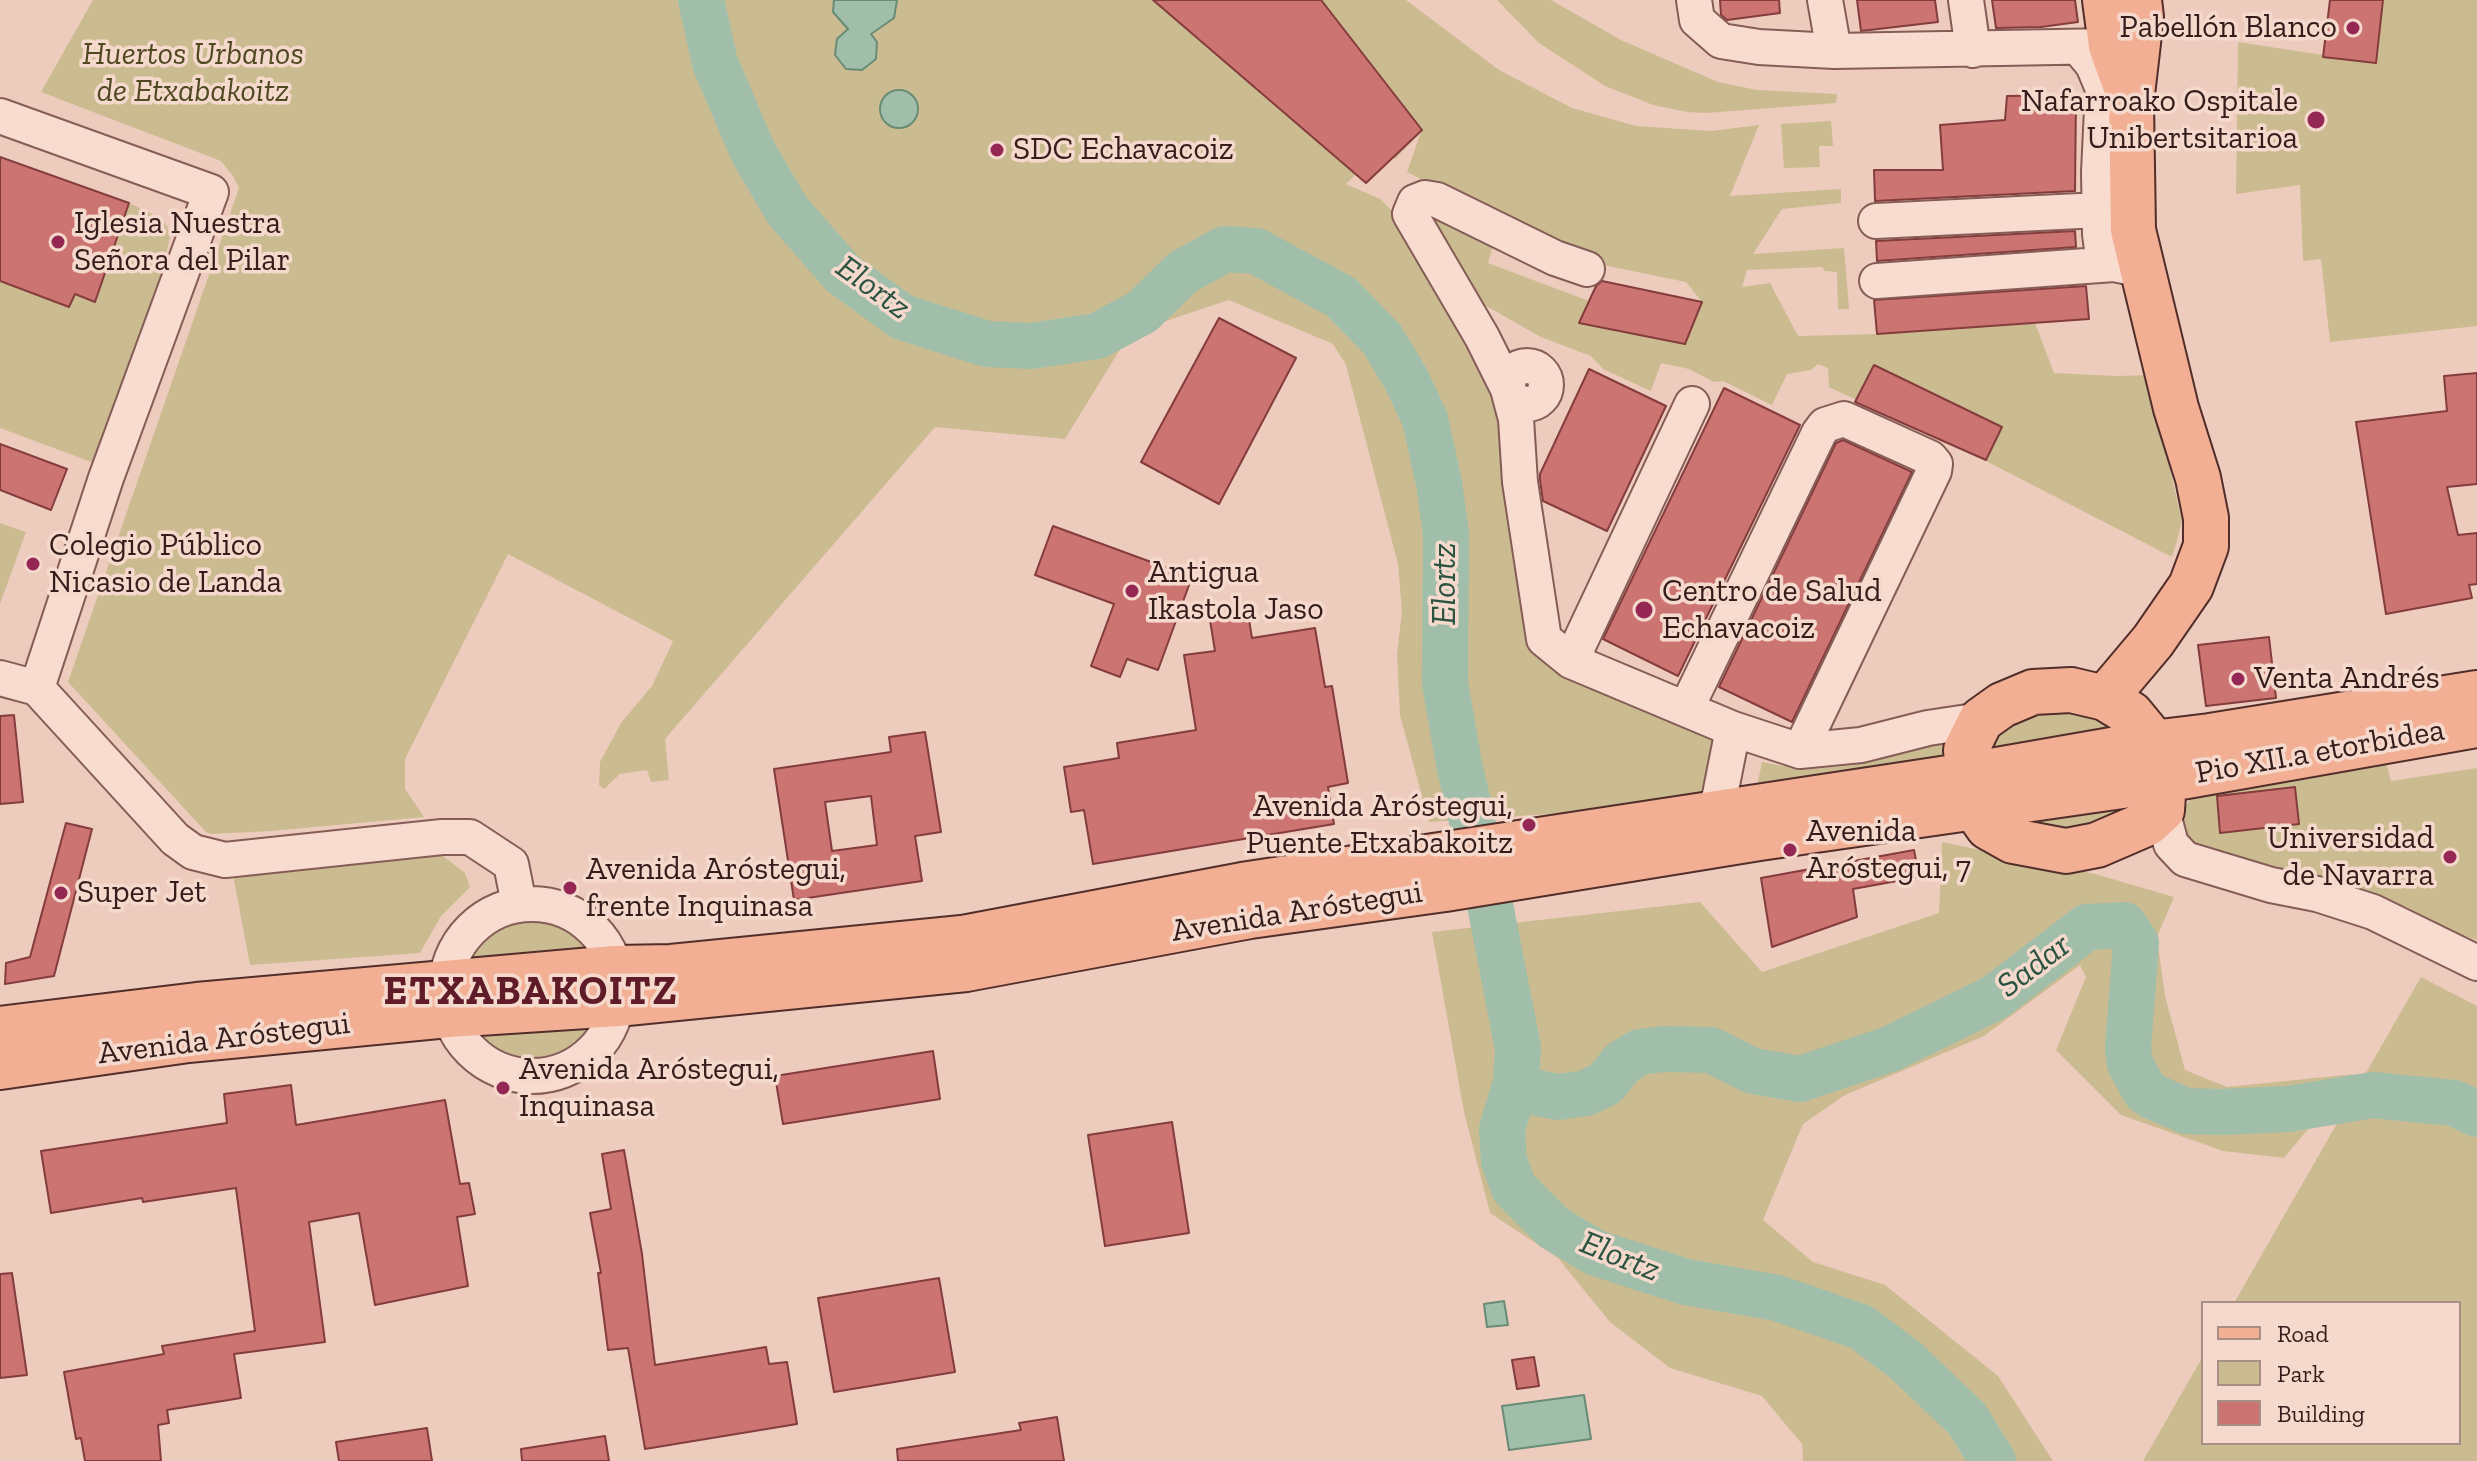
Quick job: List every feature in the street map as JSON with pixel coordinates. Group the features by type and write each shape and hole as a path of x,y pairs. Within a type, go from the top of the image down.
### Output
{"main road":[{"path":"2105,0 2095,47 2131,103"},
{"path":"2105,698 2153,641 2191,586 2206,546 2206,518 2198,478 2176,408 2124,267 2133,230 2131,103 2141,17 2139,0"},
{"path":"2071,690 2105,698 2131,714 2159,778 2148,823 2097,845 2066,851 2013,841 1988,827 1972,790 1966,750 1981,720 2002,705 2033,692 2071,690"},
{"name":"Pio XII.a etorbidea","path":"2159,778 2210,736 2477,693"},
{"name":"Pio XII.a etorbidea","path":"2159,778 2477,725"},
{"name":"Avenida Aróstegui","path":"1562,852 1714,812 2159,778"},
{"name":"Avenida Aróstegui","path":"0,1029 197,1005 447,999 616,986 671,967 962,938 1242,885 1442,872 1972,790"},
{"name":"Avenida Aróstegui","path":"0,1067 447,999"}],"street":[{"path":"1694,0 1697,20 1721,41 1759,47 1834,51 2095,47 2093,65 2103,89 2100,210 2124,267 1877,281"},
{"path":"1825,0 1834,51"},
{"path":"1966,0 1973,50"},
{"path":"0,116 211,192 106,478 37,688"},
{"path":"1587,269 1555,258 1437,200 1425,198 1415,202 1410,214 1482,337 1516,378 1520,482 1544,639 1571,661 1733,729 1800,751 1861,745 1928,728 1981,720"},
{"path":"1876,221 2100,210"},
{"path":"1516,378 1514,400 1527,405 1543,396 1518,443"},
{"path":"1571,661 1692,404"},
{"path":"1686,709 1819,433 1833,420 1844,419 1930,458 1935,464 1800,751"},
{"path":"0,678 37,688 175,839 193,852 225,860 442,837 470,837 511,864 519,904"},
{"path":"1714,812 1733,729"},
{"path":"2159,778 2171,844 2185,859 2373,912 2477,963"},
{"path":"519,904 546,904 573,914 599,937 616,986 612,1023 602,1041 586,1058 566,1070 545,1076 519,1076 489,1066 461,1041 447,999 458,944 489,915 519,904"}],"green space":[{"name":"Huertos Urbanos de Etxabakoitz","path":"93,0 1406,0 1499,70 1572,108 1636,126 1711,131 1759,125 1730,196 1841,189 1841,203 1782,209 1753,254 1844,248 1849,309 1838,309 1837,272 1824,271 1823,267 1747,270 1742,287 1770,283 1798,336 2035,323 2054,373 2148,375 2182,521 2177,541 2172,557 1986,461 1829,387 1828,368 1818,364 1811,370 1787,374 1772,405 1723,381 1714,382 1689,369 1661,363 1651,391 1603,369 1591,356 1541,337 1481,303 1423,215 1436,208 1496,235 1488,263 1589,301 1579,323 1685,344 1702,302 1686,282 1603,265 1553,249 1407,172 1421,132 1395,159 1387,152 1387,161 1366,183 1355,175 1346,184 1380,199 1405,224 1486,378 1500,423 1529,639 1716,740 1711,783 1698,797 1549,814 1429,822 1400,715 1397,655 1402,611 1398,564 1346,365 1333,344 1229,300 1130,333 1065,439 935,427 665,739 669,780 651,782 647,770 620,774 604,789 599,785 600,762 621,723 652,686 673,641 508,554 405,759 405,789 424,817 211,834 68,682 239,188 221,161 41,92"},
{"path":"1497,0 1551,0 1621,40 1718,82 1757,90 1837,94 1836,103 1706,113 1653,105 1605,86 1539,43"},
{"path":"2383,0 2477,0 2477,326 2330,342 2321,259 2303,261 2300,185 2236,194 2238,42 2376,63"},
{"path":"1831,121 1833,146 1819,146 1820,167 1784,168 1781,124"},
{"path":"129,203 162,219 171,233 149,329 102,466 0,428 0,281 69,307 75,294 95,302"},
{"path":"0,523 26,532 0,604"},
{"path":"2081,706 2128,735 1984,752 2010,713"},
{"path":"1941,741 1947,751 1935,763 1753,806 1762,762 1804,770 1854,765"},
{"path":"2386,762 2391,781 2477,768 2477,940 2367,892 2305,873 2208,852 2190,845 2179,815 2194,794 2217,794"},
{"path":"2141,796 2142,808 2085,836 2015,818"},
{"path":"1942,842 2095,874 2174,897 2157,937 2165,996 2185,1070 2227,1087 2354,1074 2284,1158 2223,1151 2121,1115 2056,1050 2086,977 2080,965 1984,1036 1845,1095 1803,1124 1763,1220 1813,1262 1885,1285 1998,1376 2053,1461 1803,1461 1802,1444 1762,1396 1670,1368 1610,1322 1558,1258 1490,1213 1464,1112 1432,932 1700,902 1762,972 1939,913"},
{"path":"442,855 465,873 470,887 441,916 420,953 250,965 233,875"},
{"path":"531,921 562,924 580,939 587,951 473,960 477,943 505,925"},
{"path":"2421,977 2477,1006 2477,1461 2143,1461 2201,1360 2201,1445 2461,1445 2461,1301 2235,1301"},
{"path":"586,1021 594,1034 567,1056 540,1064 503,1057 488,1046 480,1029"}],"shaded area":[{"path":"834,0 897,0 894,18 871,34 877,42 876,59 862,70 846,69 835,55 837,39 848,29 833,12"},
{"path":"899,90 912,96 918,109 912,122 899,128 886,122 880,109 886,96"},
{"path":"1504,1301 1508,1325 1487,1327 1484,1304"},
{"path":"1584,1395 1591,1439 1509,1450 1502,1406"}],"building":[{"path":"1153,0 1321,0 1422,130 1366,183"},
{"path":"1720,0 1779,0 1780,13 1727,20 1721,15"},
{"path":"1857,0 1935,0 1938,22 1861,31"},
{"path":"1992,0 2075,0 2078,22 1996,28"},
{"name":"Pabellón Blanco","path":"2330,0 2383,0 2376,63 2323,57"},
{"path":"2076,95 2075,191 1875,201 1874,170 1943,170 1940,125 2005,120 2007,96"},
{"name":"Iglesia Nuestra Señora del Pilar","path":"0,157 129,203 95,302 75,294 69,307 0,281"},
{"path":"2075,231 2076,247 1877,261 1876,241"},
{"path":"1602,281 1702,302 1685,344 1579,323 1596,286"},
{"path":"2086,286 2089,319 1877,334 1874,300"},
{"path":"1219,318 1296,358 1219,504 1141,462"},
{"path":"1874,365 2002,427 1986,460 1855,402"},
{"path":"1589,369 1666,406 1607,531 1543,501 1540,480 1540,474"},
{"path":"2477,373 2477,484 2447,487 2458,535 2477,533 2477,584 2469,585 2472,598 2386,614 2356,422 2447,411 2444,376"},
{"path":"1724,388 1800,425 1678,676 1603,639"},
{"path":"1843,440 1912,472 1792,722 1719,687 1836,443"},
{"path":"0,444 67,469 51,510 0,490"},
{"name":"Antigua Ikastola Jaso","path":"1053,526 1192,577 1158,670 1127,659 1120,677 1091,666 1114,604 1035,575"},
{"path":"1248,614 1252,638 1315,628 1325,687 1332,686 1348,783 1328,787 1334,824 1093,864 1084,810 1071,812 1064,767 1119,758 1117,743 1196,730 1184,655 1215,651 1210,620"},
{"name":"Venta Andrés","path":"2269,637 2276,698 2206,706 2198,645"},
{"path":"14,715 23,802 0,804 0,716"},
{"path":"925,732 941,832 915,836 922,881 794,900 774,769 891,752 889,737","holes":["871,796 877,845 832,851 825,802"]},
{"path":"2295,787 2299,824 2220,833 2217,796"},
{"name":"Super Jet","path":"66,823 92,829 54,976 5,984 6,963 30,957"},
{"path":"1914,850 1919,877 1853,889 1857,917 1772,947 1761,878"},
{"path":"933,1051 940,1099 783,1124 775,1076"},
{"path":"291,1085 296,1125 445,1100 460,1184 469,1183 475,1214 457,1217 468,1286 375,1305 359,1213 309,1222 325,1342 234,1354 241,1398 167,1410 169,1423 158,1425 161,1461 85,1461 81,1438 76,1439 64,1372 164,1354 162,1346 255,1331 236,1188 143,1202 142,1198 51,1213 41,1151 227,1123 224,1094"},
{"path":"1172,1122 1189,1233 1105,1246 1088,1135"},
{"path":"624,1150 642,1254 655,1365 766,1347 769,1364 787,1362 797,1424 645,1449 628,1348 608,1350 598,1273 601,1273 590,1213 611,1209 602,1154"},
{"path":"12,1273 27,1375 0,1378 0,1274"},
{"path":"939,1278 955,1372 834,1392 818,1298"},
{"path":"1534,1357 1539,1386 1517,1389 1512,1360"},
{"path":"1057,1417 1064,1461 898,1461 897,1449 1021,1430 1019,1423"},
{"path":"427,1428 432,1461 339,1461 336,1442"},
{"path":"605,1436 609,1461 522,1461 521,1449"}],"waterway":[{"name":"Elortz","path":"701,0 715,63 753,152 787,210 843,274 902,317 987,344 1031,346 1097,336 1142,312 1183,272 1225,249 1256,251 1341,297 1382,339 1425,419 1439,483 1446,534 1445,683 1518,1048 1516,1082 1502,1129 1504,1161 1514,1188 1554,1228 1596,1253 1686,1282 1777,1298 1861,1327 1905,1360 1967,1419 1993,1461"},
{"name":"Sadar","path":"1516,1082 1533,1092 1558,1097 1586,1093 1605,1084 1622,1063 1640,1052 1664,1049 1711,1050 1753,1071 1800,1079 1890,1049 1994,998 2087,927 2124,925 2136,943 2128,1049 2130,1064 2145,1091 2154,1097 2186,1111 2221,1112 2288,1109 2373,1095 2454,1103 2477,1114"}],"place":[{"name":"Pabellón Blanco","path":"2353,28"},
{"name":"Nafarroako Ospitale Unibertsitarioa","path":"2316,120"},
{"name":"SDC Echavacoiz","path":"997,150"},
{"name":"Iglesia Nuestra Señora del Pilar","path":"58,242"},
{"name":"Colegio Público Nicasio de Landa","path":"33,564"},
{"name":"Antigua Ikastola Jaso","path":"1132,591"},
{"name":"Centro de Salud Echavacoiz","path":"1644,610"},
{"name":"Venta Andrés","path":"2238,679"},
{"name":"Avenida Aróstegui, Puente Etxabakoitz","path":"1529,825"},
{"name":"Avenida Aróstegui, 7","path":"1790,850"},
{"name":"Universidad de Navarra","path":"2450,857"},
{"name":"Avenida Aróstegui, frente Inquinasa","path":"570,888"},
{"name":"Super Jet","path":"61,893"},
{"name":"Avenida Aróstegui, Inquinasa","path":"503,1088"}],"district":[{"name":"ETXABAKOITZ","path":"531,993"}]}
